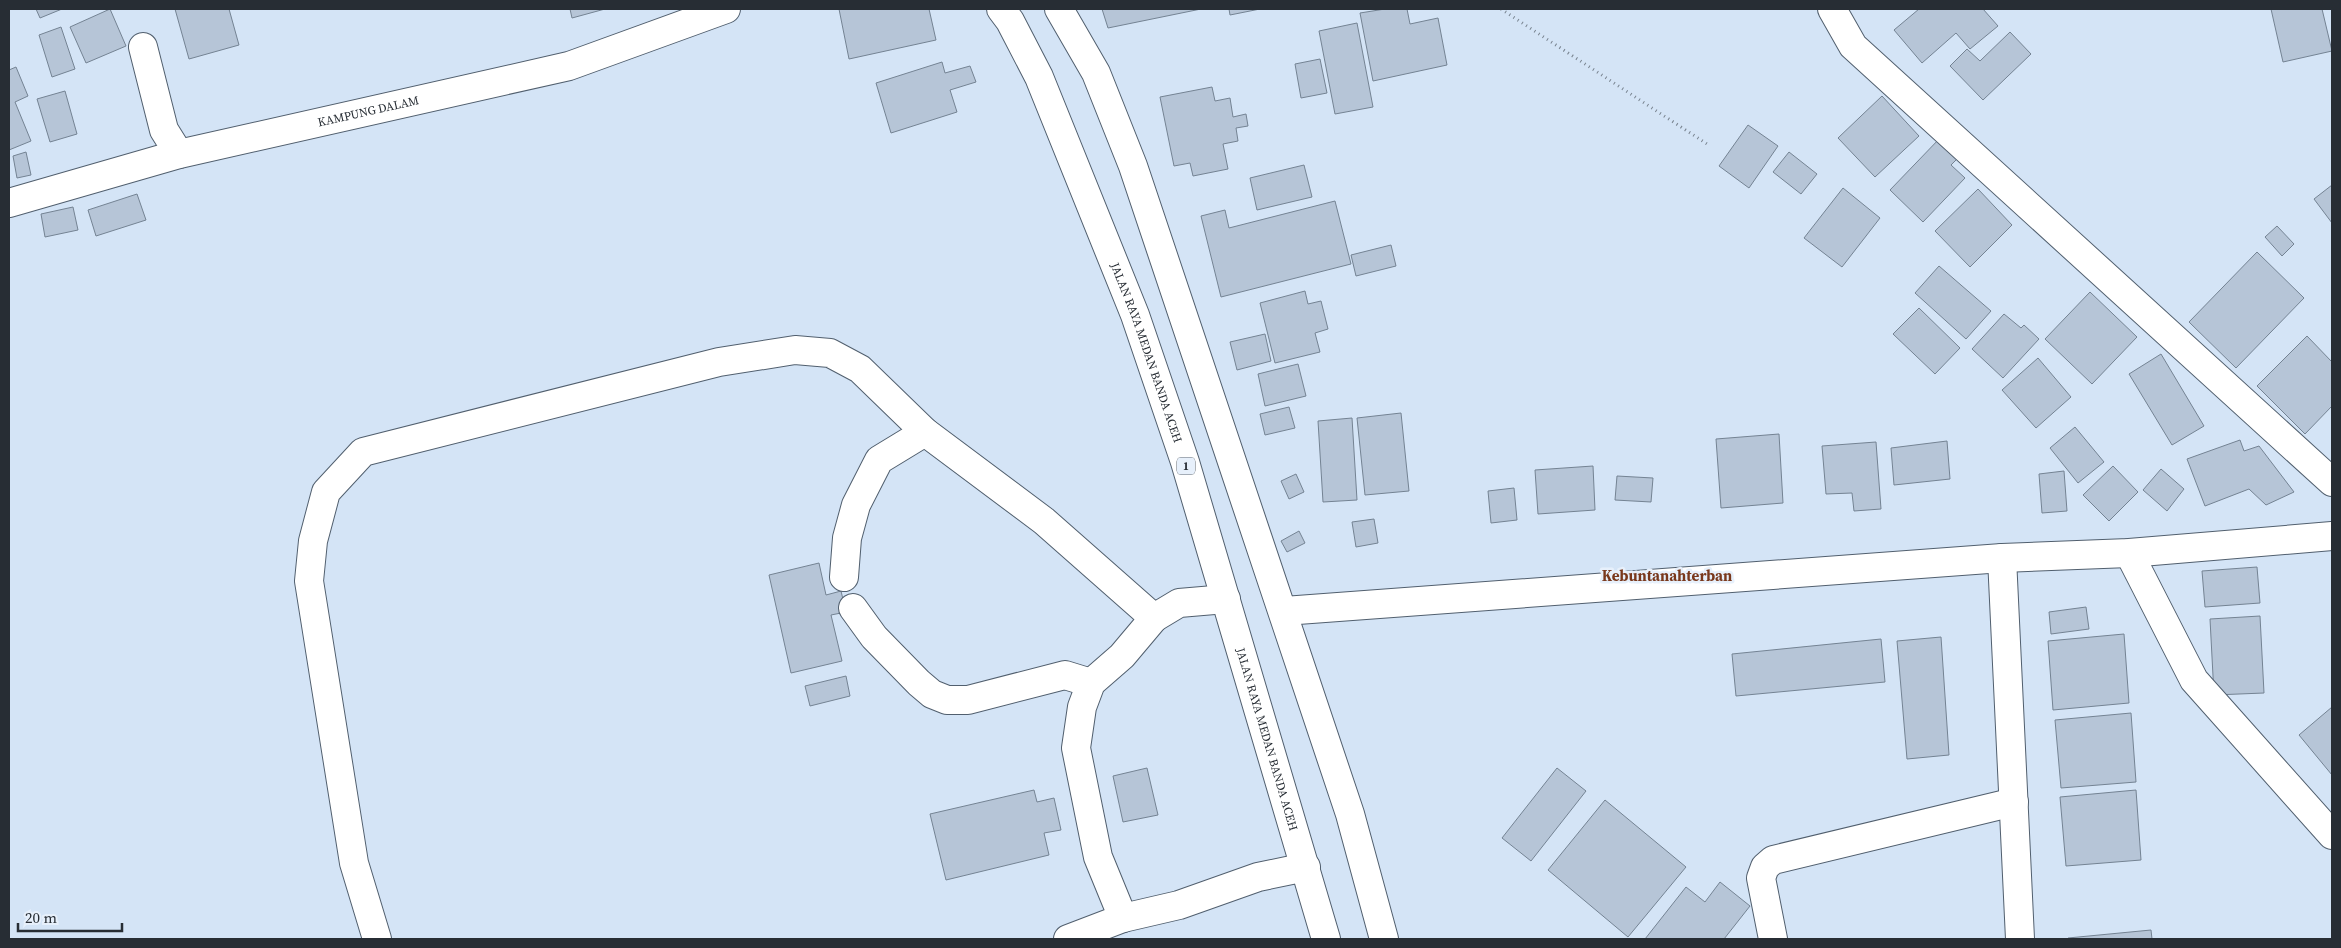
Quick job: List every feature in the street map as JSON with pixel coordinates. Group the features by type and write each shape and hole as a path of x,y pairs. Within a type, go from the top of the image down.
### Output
{"main road":[{"name":"KAMPUNG DALAM","path":"9,203 179,154 569,66 726,9"},
{"name":"JALAN RAYA MEDAN BANDA ACEH","path":"1001,9 1010,21 1042,85 1135,315 1185,462 1326,939"},
{"path":"1059,9 1096,73 1133,166 1214,410 1284,611 1350,814 1384,939"},
{"path":"1832,9 1853,46 2332,482"},
{"path":"143,47 164,130 179,154"},
{"path":"377,939 354,863 309,581 313,541 326,492 363,452 719,362 795,350 830,353 860,369 925,432 1044,521 1154,618"},
{"path":"844,577 847,538 856,505 879,460 925,432"},
{"path":"1284,611 2002,558 2129,554 2332,536"},
{"path":"2129,554 2194,680 2332,835"},
{"path":"2002,558 2020,939"},
{"path":"1123,918 1098,857 1076,748 1082,707 1091,683 1122,656 1154,618 1179,603 1226,599"},
{"path":"853,608 874,637 919,684 932,694 947,700 968,700 1065,675 1091,683"},
{"path":"1772,939 1761,878 1765,867 1773,860 2014,802"},
{"path":"1068,939 1123,918 1178,905 1258,877 1306,867"}],"path":[{"path":"1501,9 1707,144"}],"building":[{"path":"36,9 62,9 40,18"},
{"path":"110,9 126,46 86,63 70,27"},
{"path":"175,9 229,9 239,45 189,59"},
{"path":"570,9 605,9 572,18"},
{"path":"839,9 929,9 936,40 849,59"},
{"path":"1102,9 1201,9 1108,28"},
{"path":"1229,9 1260,9 1230,15"},
{"path":"1385,9 1407,9 1410,24 1438,18 1447,65 1373,81 1360,13"},
{"path":"1919,9 1983,9 1998,26 1970,49 1956,33 1922,63 1894,30"},
{"path":"2271,9 2322,9 2332,51 2283,62"},
{"path":"1357,23 1373,107 1335,114 1319,31"},
{"path":"61,27 75,69 52,77 39,35"},
{"path":"2010,32 2031,54 1983,100 1950,66 1967,49 1980,61"},
{"path":"1320,59 1327,93 1301,98 1295,64"},
{"path":"942,62 945,73 970,66 976,82 950,90 957,112 891,133 876,83"},
{"path":"16,67 28,96 15,102 31,141 9,150 9,70"},
{"path":"1212,87 1215,101 1230,98 1233,117 1246,114 1248,126 1236,128 1238,141 1223,144 1228,169 1193,176 1190,163 1174,166 1160,97"},
{"path":"65,91 77,134 50,142 37,99"},
{"path":"1882,96 1919,136 1875,177 1838,138"},
{"path":"1748,125 1778,146 1749,188 1719,166"},
{"path":"1941,137 1960,156 1951,165 1965,178 1923,222 1890,190"},
{"path":"26,152 31,175 17,178 13,156"},
{"path":"1789,152 1817,174 1801,194 1773,172"},
{"path":"1304,165 1312,197 1257,210 1250,178"},
{"path":"2332,185 2332,223 2314,199"},
{"path":"1843,188 1880,218 1842,267 1804,238"},
{"path":"1978,189 2012,225 1970,267 1935,231"},
{"path":"137,194 146,220 96,236 88,210"},
{"path":"1335,201 1351,264 1221,297 1201,216 1225,210 1229,228"},
{"path":"73,207 78,230 45,237 41,214"},
{"path":"2277,226 2294,244 2282,256 2265,237"},
{"path":"1391,245 1396,266 1356,276 1351,255"},
{"path":"2257,252 2304,298 2236,368 2189,322"},
{"path":"1939,266 1991,311 1966,339 1915,293"},
{"path":"1305,291 1308,304 1321,301 1328,329 1315,333 1320,352 1275,363 1260,303"},
{"path":"2090,292 2137,337 2092,384 2045,339"},
{"path":"1919,308 1960,348 1935,374 1893,334"},
{"path":"2004,314 2021,328 2024,325 2039,339 2003,378 1972,349"},
{"path":"1265,334 1271,361 1237,370 1230,342"},
{"path":"2307,336 2332,362 2332,406 2305,434 2257,386"},
{"path":"2161,354 2204,426 2172,445 2129,374"},
{"path":"2038,358 2071,397 2036,428 2002,390"},
{"path":"1298,364 1306,396 1265,406 1258,374"},
{"path":"1289,407 1295,428 1265,435 1260,414"},
{"path":"1401,413 1409,491 1365,495 1357,418"},
{"path":"1352,418 1357,500 1323,502 1318,421"},
{"path":"2075,427 2104,462 2078,483 2050,448"},
{"path":"1779,434 1783,503 1721,508 1716,439"},
{"path":"2240,440 2244,451 2259,446 2294,492 2266,505 2249,489 2205,506 2187,459"},
{"path":"1947,441 1950,479 1894,485 1891,448"},
{"path":"1876,442 1881,509 1854,511 1852,493 1826,494 1822,446"},
{"path":"1593,466 1595,510 1538,514 1535,470"},
{"path":"2113,466 2138,492 2109,521 2083,495"},
{"path":"2161,469 2184,489 2167,511 2143,490"},
{"path":"2064,471 2067,511 2042,513 2039,474"},
{"path":"1296,474 1304,492 1289,499 1281,481"},
{"path":"1617,476 1653,478 1651,502 1615,500"},
{"path":"1514,488 1517,520 1491,523 1488,491"},
{"path":"1374,519 1378,543 1356,547 1352,522"},
{"path":"1299,531 1305,543 1287,552 1281,541"},
{"path":"819,563 826,595 841,591 846,612 831,615 842,661 791,673 769,575"},
{"path":"2257,567 2260,603 2205,607 2202,571"},
{"path":"2086,607 2089,629 2051,634 2049,612"},
{"path":"2260,616 2264,693 2214,695 2210,619"},
{"path":"2124,634 2129,703 2053,710 2048,641"},
{"path":"1941,637 1949,755 1907,759 1897,641"},
{"path":"1881,639 1885,682 1736,696 1732,654"},
{"path":"846,676 850,696 810,706 805,686"},
{"path":"2332,707 2332,775 2299,735"},
{"path":"2131,713 2136,782 2061,788 2055,720"},
{"path":"1147,768 1158,815 1123,822 1113,776"},
{"path":"1557,768 1586,791 1531,861 1502,838"},
{"path":"1034,790 1037,802 1054,798 1061,830 1044,833 1049,855 946,880 930,814"},
{"path":"2136,790 2141,860 2066,866 2060,797"},
{"path":"1605,800 1686,867 1628,937 1548,870"},
{"path":"1720,882 1750,906 1724,939 1645,939 1686,887 1705,902"},
{"path":"2151,930 2152,939 2068,939 2068,938"}],"district":[{"name":"Kebuntanahterban","path":"1667,576"}]}
